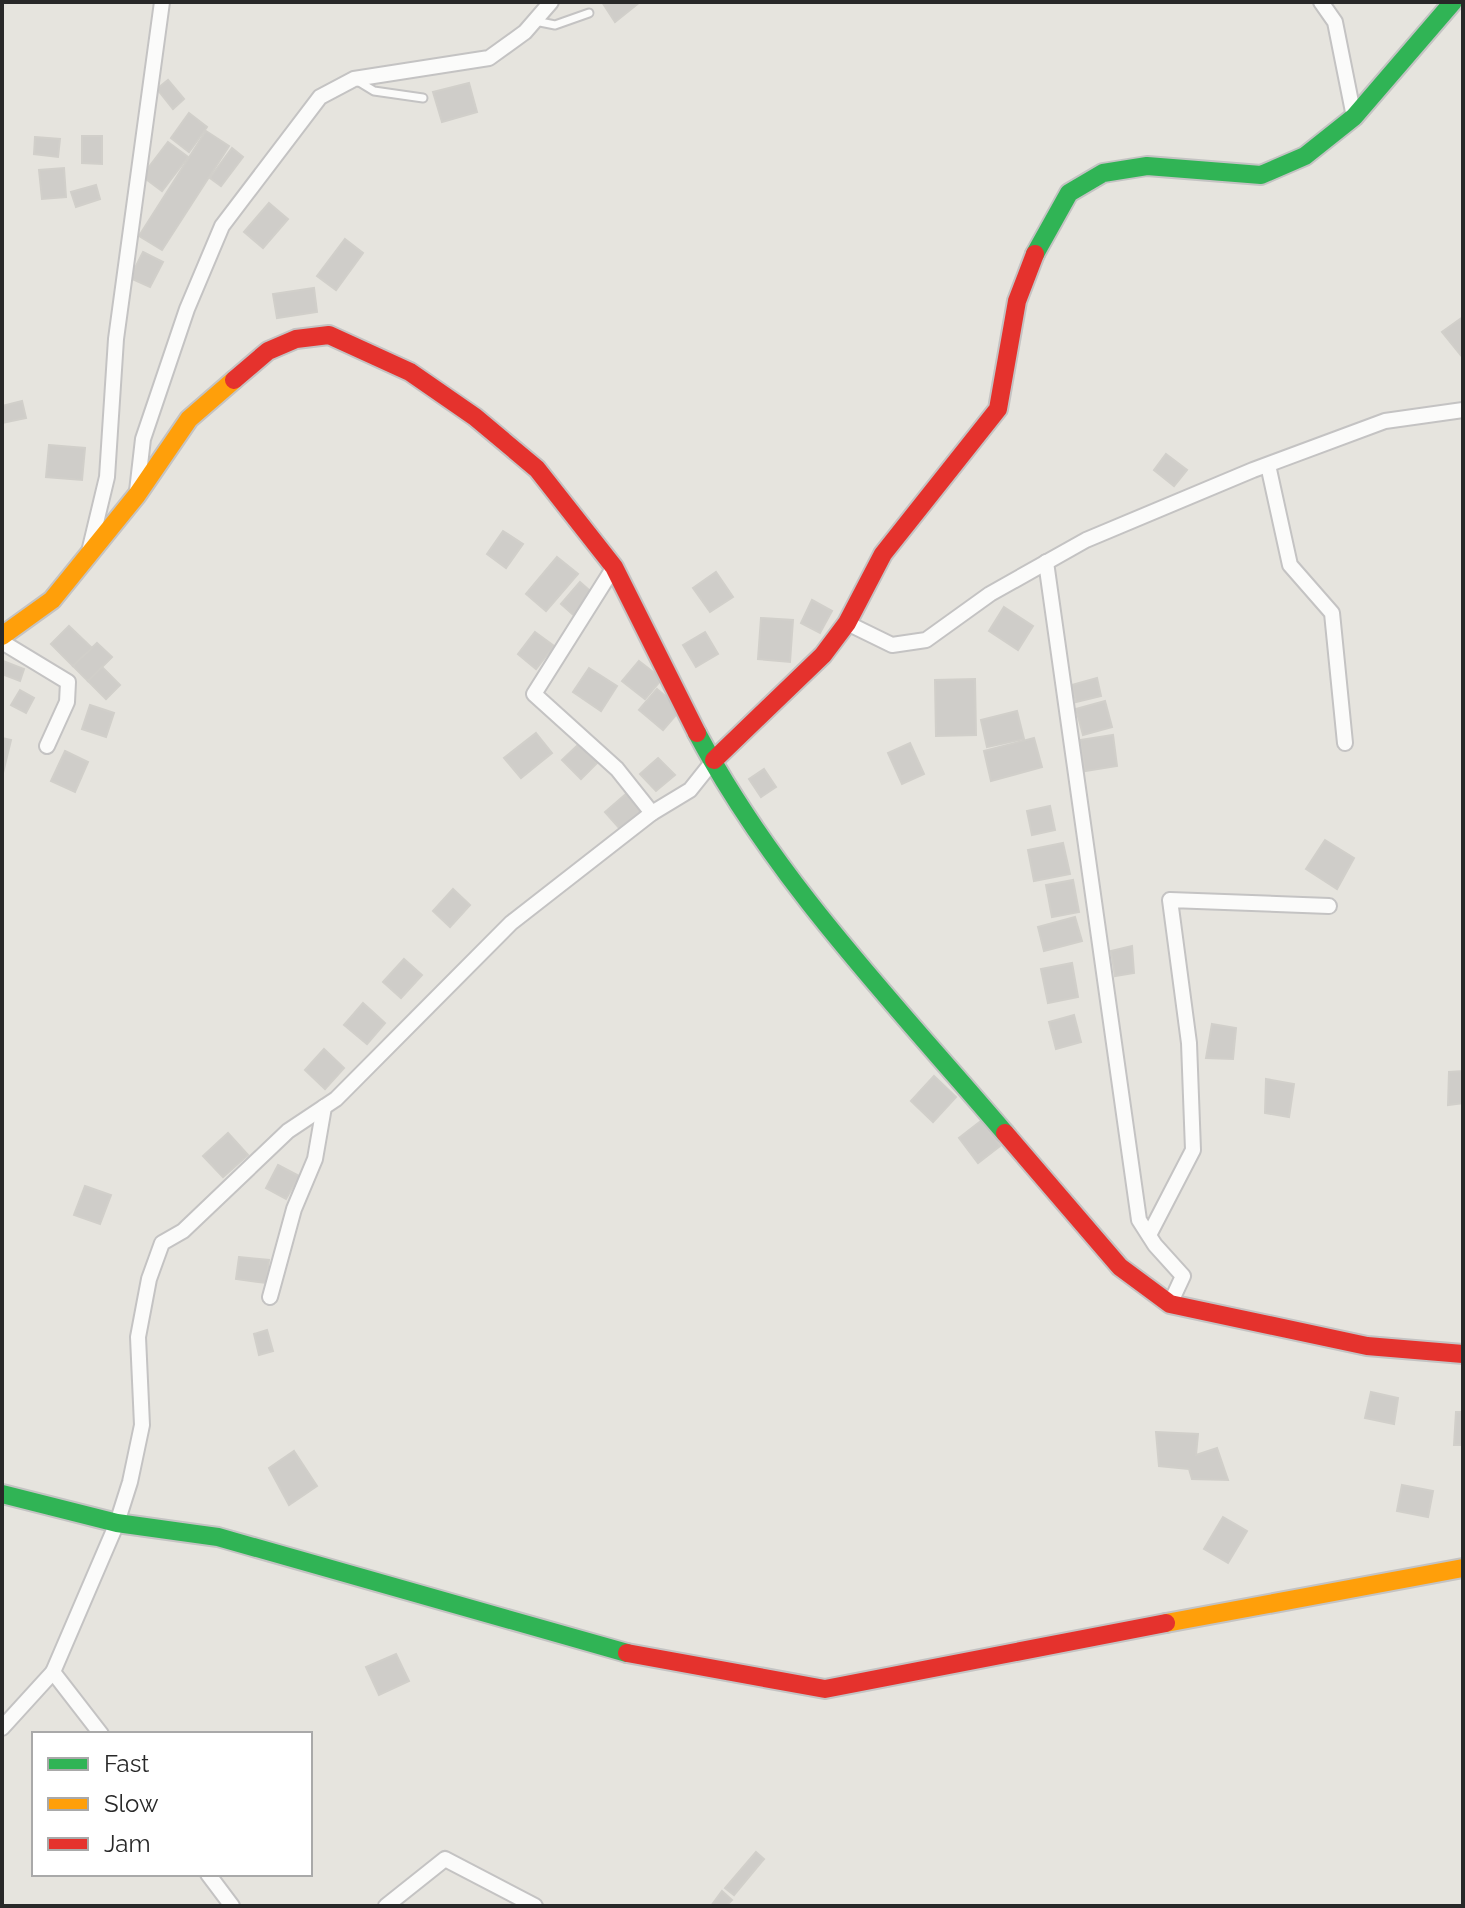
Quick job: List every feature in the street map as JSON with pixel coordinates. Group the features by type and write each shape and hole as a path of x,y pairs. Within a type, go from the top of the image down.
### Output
{"street":[{"path":"87,560 107,477 116,339 162,2"},
{"path":"137,495 143,439 187,309 222,226 320,97 354,79 489,58 535,21 551,2"},
{"path":"1321,2 1335,22 1354,117"},
{"path":"2,1728 53,1672 117,1523 142,1425 138,1337 149,1279 162,1243 183,1231 288,1131 324,1107 511,923 652,813 690,790 714,760 823,655 847,623 883,554 998,409 1017,301 1040,242 1069,193 1103,173 1147,166 1261,175 1305,156 1354,117 1453,2"},
{"path":"2,636 52,600 137,495 189,419 268,351 296,339 329,335 410,372 475,417 537,469 614,567 714,760 755,827 823,920 1120,1267 1170,1304 1367,1346 1463,1354"},
{"path":"847,623 892,645 926,640 990,594 1086,540 1385,421 1463,410"},
{"path":"1268,465 1290,565 1332,613 1345,743"},
{"path":"1046,562 1139,1220 1183,1276 1170,1304"},
{"path":"614,567 534,694 617,769 652,813"},
{"path":"2,642 68,682 67,702 47,746"},
{"path":"1149,1235 1193,1150 1189,1043 1170,900 1329,906"},
{"path":"270,1297 294,1209 315,1159 324,1107"},
{"path":"2,1494 117,1523 218,1537 614,1651 825,1689 1333,1590 1463,1568"},
{"path":"53,1672 99,1732"},
{"path":"386,1906 445,1859 535,1906"},
{"path":"210,1876 232,1906"}],"lane":[{"path":"535,21 555,25 589,13"},
{"path":"354,79 374,91 423,98"}],"building":[{"path":"602,2 640,2 615,22"},
{"path":"168,80 184,99 173,109 157,89"},
{"path":"469,83 477,112 442,122 433,92"},
{"path":"189,113 207,127 189,152 171,138"},
{"path":"206,131 229,146 162,250 139,236"},
{"path":"82,136 102,136 102,164 82,163"},
{"path":"35,137 60,139 58,157 34,154"},
{"path":"168,142 188,157 162,191 142,176"},
{"path":"232,148 243,157 221,186 210,178"},
{"path":"64,168 66,197 42,199 39,170"},
{"path":"96,185 100,199 76,207 71,192"},
{"path":"269,203 288,219 263,248 244,232"},
{"path":"345,239 363,253 336,290 317,276"},
{"path":"143,252 163,262 150,287 130,278"},
{"path":"314,288 317,312 277,318 273,294"},
{"path":"1463,317 1463,358 1442,332"},
{"path":"22,401 26,418 2,423 2,406"},
{"path":"49,445 85,448 82,480 46,477"},
{"path":"1166,454 1187,470 1174,486 1154,470"},
{"path":"503,531 523,544 506,568 487,554"},
{"path":"557,557 578,574 546,611 526,594"},
{"path":"716,572 733,597 710,612 693,588"},
{"path":"580,582 597,597 578,619 561,604"},
{"path":"812,600 832,611 820,633 801,623"},
{"path":"1004,607 1033,626 1018,650 989,631"},
{"path":"761,618 793,620 790,662 758,659"},
{"path":"69,626 92,648 73,666 51,644"},
{"path":"535,632 554,646 536,669 518,654"},
{"path":"705,632 718,654 696,667 683,645"},
{"path":"97,643 112,657 88,681 73,666"},
{"path":"3,661 24,669 20,681 2,674"},
{"path":"639,661 662,679 645,699 622,681"},
{"path":"102,667 120,685 106,699 88,681"},
{"path":"589,668 617,686 601,711 573,692"},
{"path":"1097,678 1101,696 1076,702 1072,685"},
{"path":"975,679 976,735 936,736 935,680"},
{"path":"657,689 681,709 663,730 639,710"},
{"path":"20,690 34,698 26,713 11,705"},
{"path":"1105,701 1112,727 1083,735 1076,709"},
{"path":"90,705 114,713 106,737 82,729"},
{"path":"1017,711 1024,739 987,747 981,720"},
{"path":"536,733 552,753 521,778 504,758"},
{"path":"1113,735 1117,766 1085,771 1080,740"},
{"path":"2,738 11,740 3,773 2,772"},
{"path":"1034,738 1042,767 991,781 984,751"},
{"path":"910,743 924,774 902,784 888,753"},
{"path":"579,744 597,763 581,779 562,760"},
{"path":"65,751 88,762 75,792 51,781"},
{"path":"658,758 675,775 656,791 640,774"},
{"path":"764,769 776,787 761,797 749,779"},
{"path":"626,794 642,812 621,830 605,812"},
{"path":"1050,806 1055,830 1032,835 1027,811"},
{"path":"1325,840 1354,858 1337,889 1306,869"},
{"path":"1063,843 1070,874 1034,881 1028,850"},
{"path":"1073,880 1079,912 1052,917 1046,885"},
{"path":"453,889 470,905 450,927 433,911"},
{"path":"1075,917 1082,941 1044,951 1038,927"},
{"path":"1132,946 1134,973 1115,976 1111,951"},
{"path":"404,959 422,975 401,998 383,982"},
{"path":"1072,963 1078,997 1048,1003 1041,969"},
{"path":"363,1003 385,1023 367,1044 344,1025"},
{"path":"1074,1015 1081,1042 1056,1049 1049,1022"},
{"path":"1212,1024 1236,1028 1233,1059 1206,1058"},
{"path":"324,1049 344,1068 325,1089 305,1070"},
{"path":"1463,1071 1463,1103 1448,1105 1449,1072"},
{"path":"934,1076 956,1097 933,1122 911,1101"},
{"path":"1266,1079 1294,1084 1289,1117 1265,1113"},
{"path":"981,1121 1000,1146 978,1163 959,1138"},
{"path":"228,1133 248,1155 223,1177 203,1156"},
{"path":"278,1165 299,1176 286,1199 266,1188"},
{"path":"85,1186 111,1195 100,1224 74,1215"},
{"path":"239,1257 269,1260 266,1283 236,1279"},
{"path":"267,1330 273,1351 259,1355 254,1334"},
{"path":"1371,1392 1398,1398 1394,1424 1365,1418"},
{"path":"1456,1412 1463,1412 1463,1445 1454,1445"},
{"path":"1156,1432 1198,1434 1196,1455 1217,1448 1228,1480 1192,1479 1189,1469 1159,1466"},
{"path":"294,1451 317,1486 289,1505 269,1468"},
{"path":"1402,1485 1433,1491 1428,1517 1397,1511"},
{"path":"1223,1517 1247,1531 1228,1563 1204,1549"},
{"path":"396,1654 409,1681 379,1695 366,1667"},
{"path":"756,1852 764,1859 734,1895 725,1888"},
{"path":"722,1891 732,1900 726,1906 711,1906"}],"traffic: fast":[{"path":"1035,254 1069,193 1103,173 1147,166 1261,175 1305,156 1354,117 1453,2"},
{"path":"697,733 728,788 801,892 1005,1133"},
{"path":"2,1494 117,1523 218,1537 627,1653"}],"traffic: slow":[{"path":"2,636 52,600 137,495 189,419 234,380"},
{"path":"1166,1623 1463,1568"}],"traffic: jam":[{"path":"714,760 823,655 847,623 883,554 998,409 1017,301 1035,254"},
{"path":"234,380 268,351 296,339 329,335 410,372 475,417 537,469 614,567 697,733"},
{"path":"1005,1133 1120,1267 1170,1304 1367,1346 1463,1354"},
{"path":"627,1653 825,1689 1166,1623"}]}
